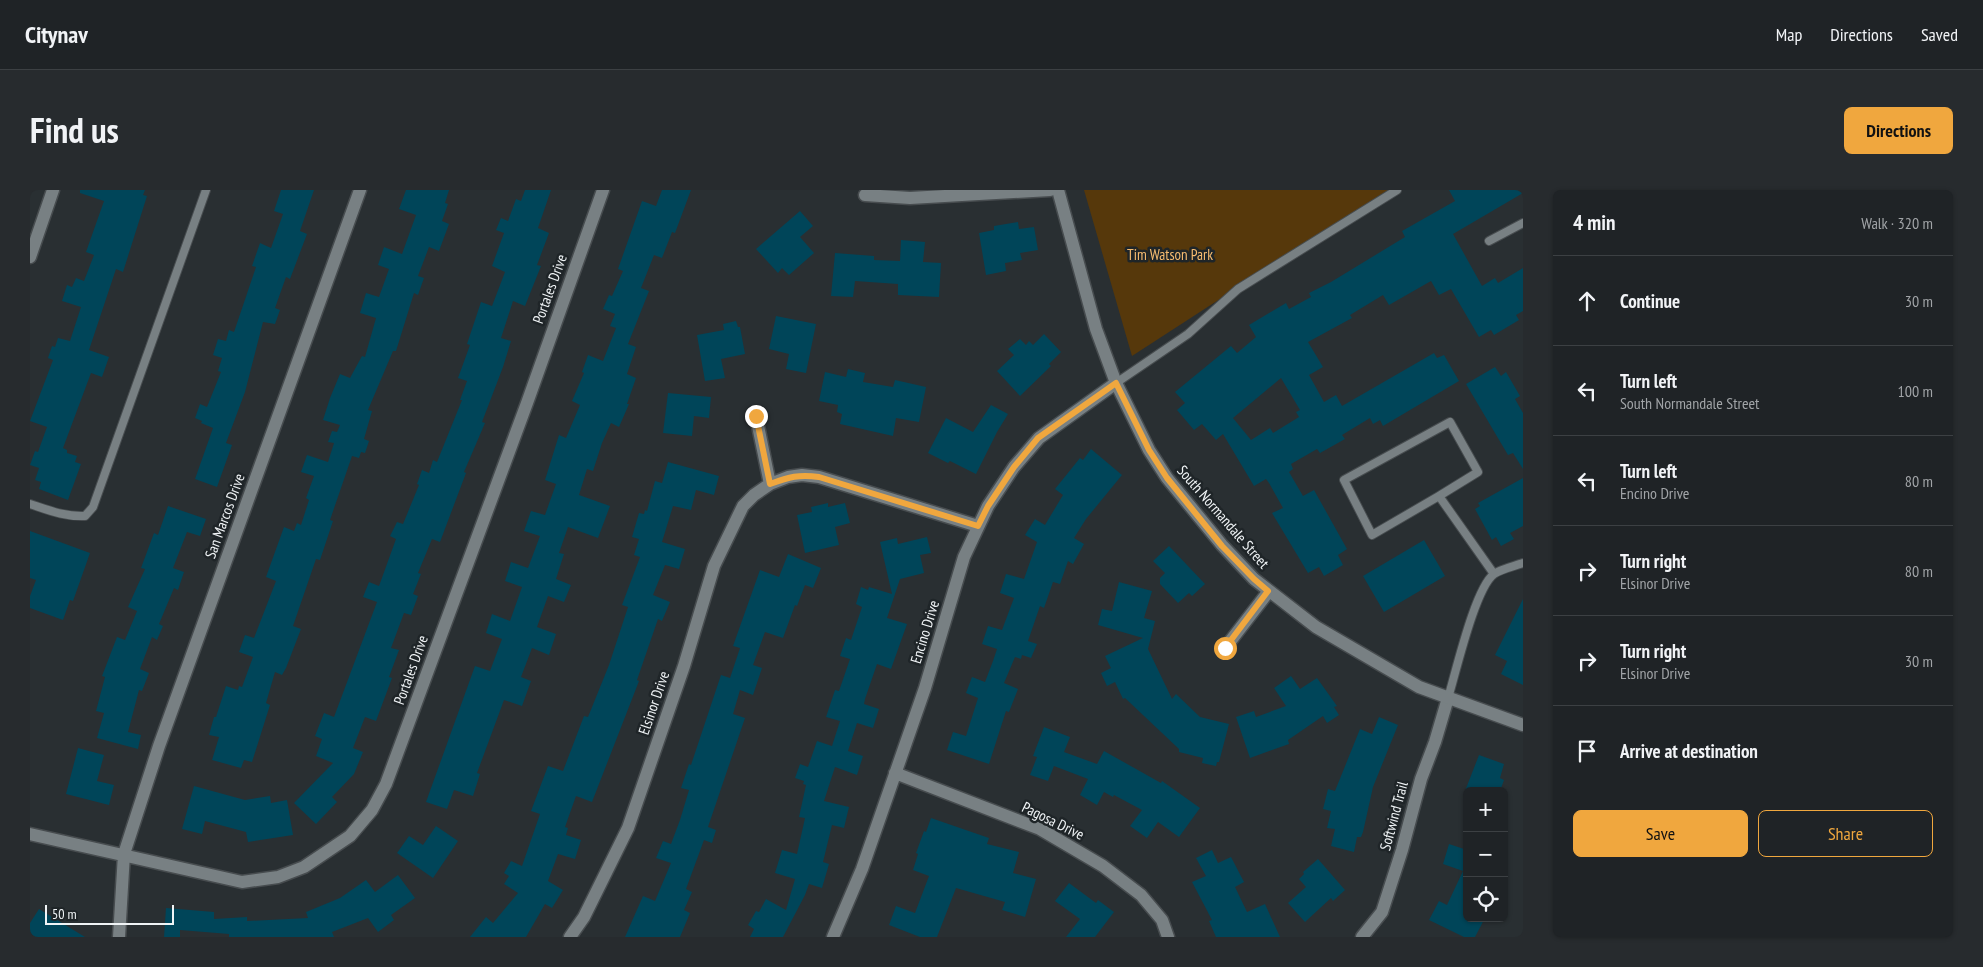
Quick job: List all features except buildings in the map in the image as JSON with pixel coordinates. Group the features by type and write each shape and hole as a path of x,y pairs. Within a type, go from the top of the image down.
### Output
{"street":[{"path":"30,257 53,190"},
{"name":"San Marcos Drive","path":"119,937 124,854 158,746 360,190"},
{"name":"Portales Drive","path":"30,834 242,882 278,877 304,866 350,836 372,810 389,775 603,190"},
{"path":"865,195 910,198 1050,190"},
{"name":"South Normandale Street","path":"1058,190 1096,329 1116,383 1149,450 1167,478 1222,546 1254,579 1316,627 1419,687 1523,725"},
{"name":"Encino Drive","path":"834,937 862,869 925,688 964,557 988,506 1014,467 1038,438 1116,383"},
{"path":"756,416 770,484"},
{"name":"Elsinor Drive","path":"570,937 584,917 628,828 684,666 714,566 743,506 754,495 770,484 788,477 802,475 819,477 978,526"},
{"path":"1225,648 1268,591"},
{"name":"Softwind Trail","path":"1362,937 1382,912 1402,850 1421,779 1435,742 1448,698"},
{"name":"Pagosa Drive","path":"895,773 1040,829 1103,866 1141,895 1162,920 1168,937"}],"lane":[{"path":"30,504 58,514 74,517 84,516 93,507 206,190"},
{"path":"1116,383 1188,334 1238,289 1397,190"},
{"path":"1489,241 1523,223"},
{"path":"1450,422 1478,472 1439,496 1372,535 1344,480 1450,422"},
{"path":"1439,496 1494,574"},
{"path":"1448,698 1473,611 1484,587 1494,574 1523,563"}],"green space":[{"name":"Tim Watson Park","path":"1084,190 1388,190 1132,356"}],"route":[{"path":"756,416 770,484 788,477 802,475 819,477 978,526 988,506 1014,467 1038,438 1116,383 1149,450 1167,478 1222,546 1268,591 1225,648"}]}
